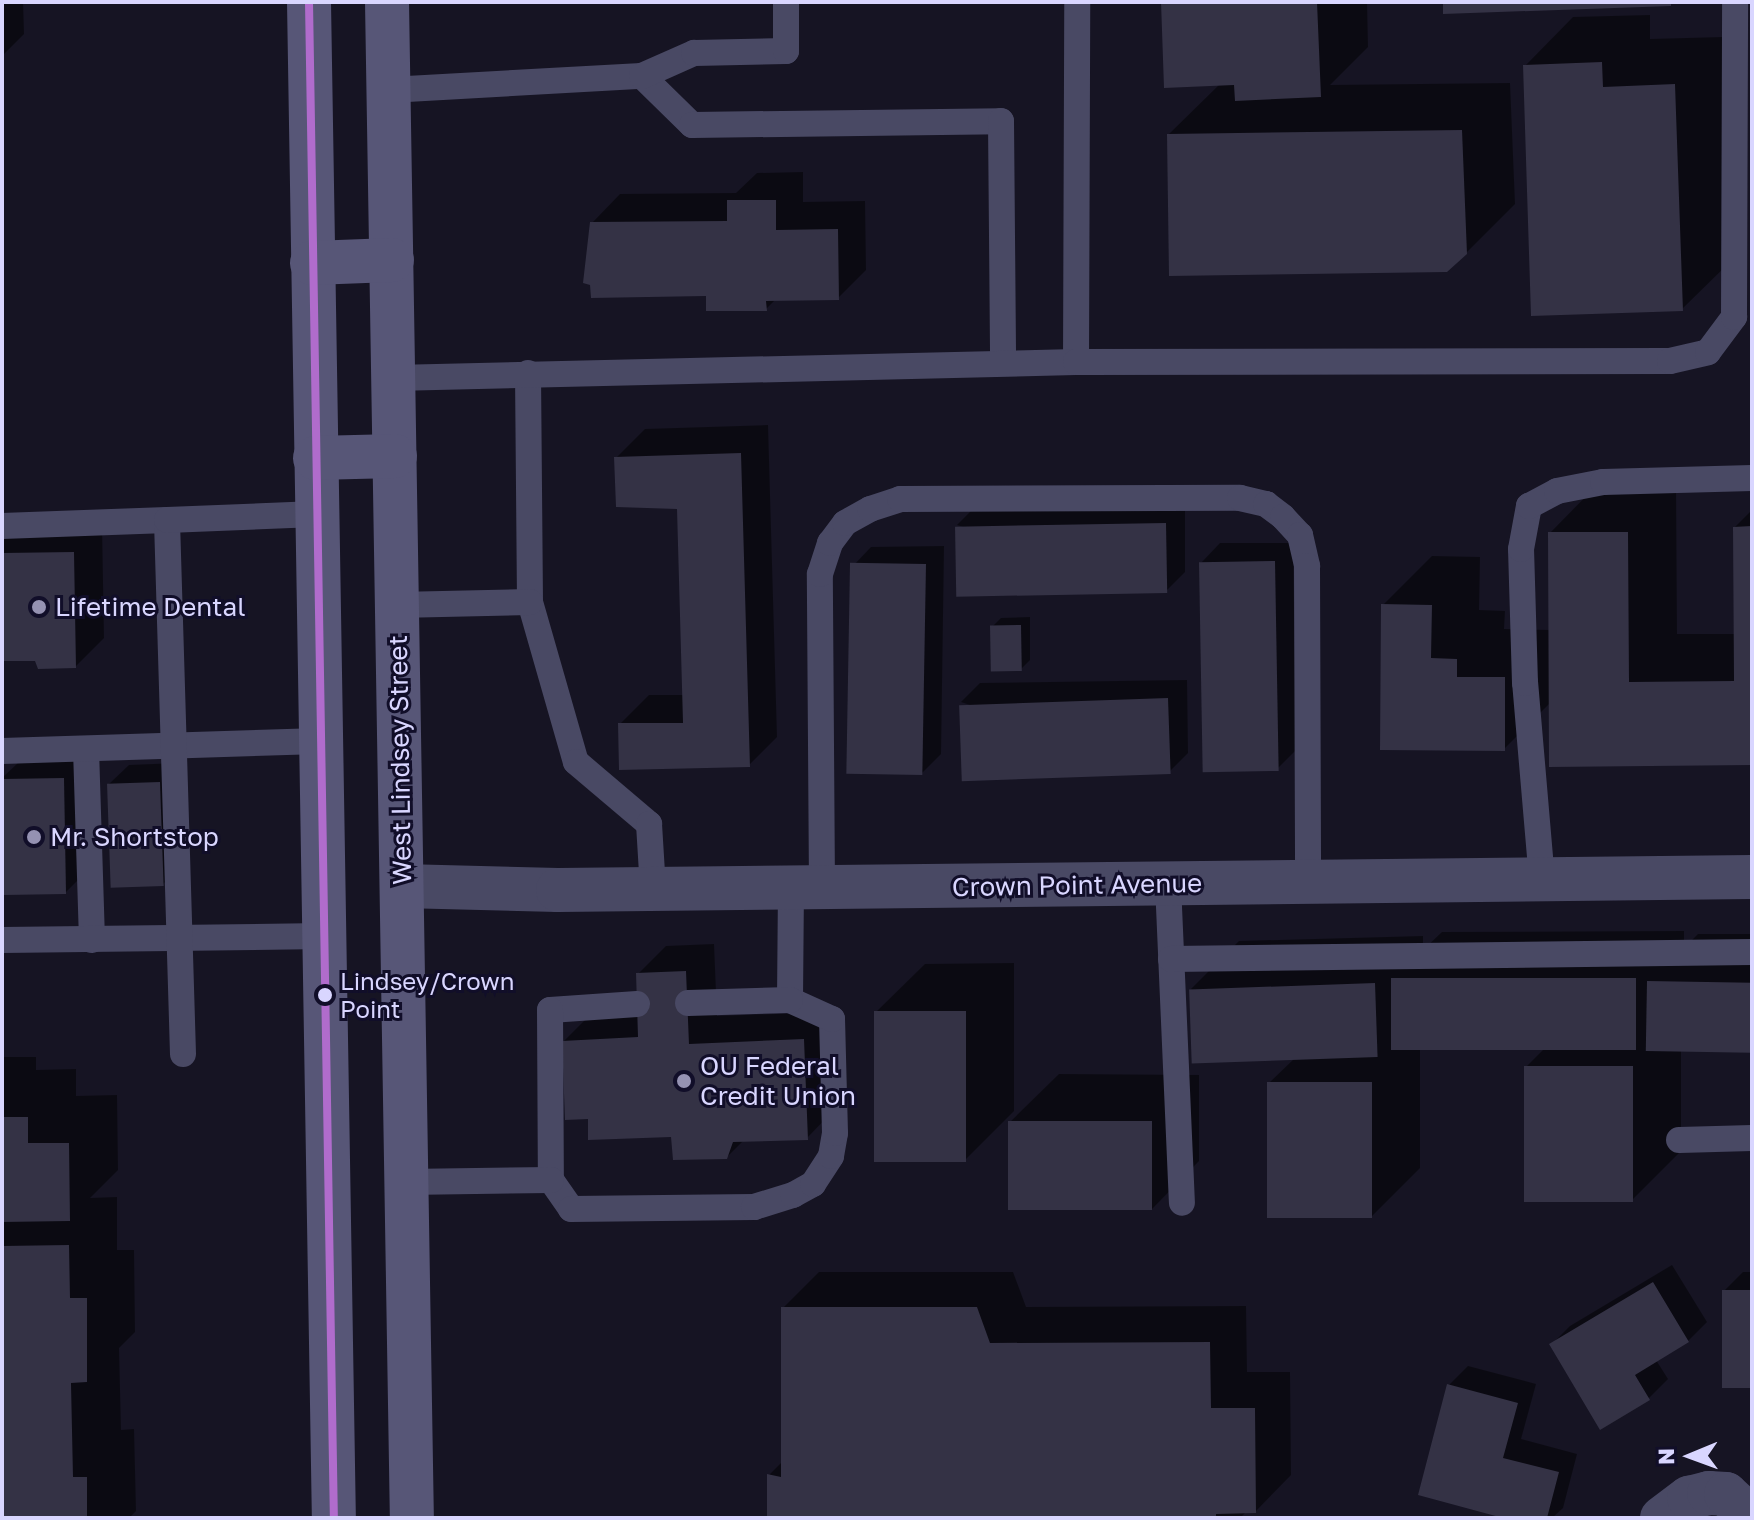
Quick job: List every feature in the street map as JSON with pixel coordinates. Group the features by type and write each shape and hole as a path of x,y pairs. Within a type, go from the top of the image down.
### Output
{"street":[{"path":"309,2 334,1518"},
{"name":"West Lindsey Street","path":"387,2 412,1518"},
{"path":"312,263 392,260"},
{"path":"315,458 395,456"},
{"name":"Crown Point Avenue","path":"402,886 806,888 1752,877"},
{"path":"1662,1518 1689,1498 1709,1493 1726,1494 1752,1518"}],"lane":[{"path":"389,90 642,76 694,53 786,51 786,2"},
{"path":"1076,362 1077,2"},
{"path":"394,378 1076,362 1670,361 1708,352 1734,317 1735,2"},
{"path":"642,76 692,125 1001,121 1003,363"},
{"path":"528,373 530,602 576,762 649,824 653,889"},
{"path":"1542,880 1525,683 1521,549 1529,506 1557,491 1603,482 1752,478"},
{"path":"790,1000 806,888 820,574 830,543 845,523 870,509 900,499 1240,498 1266,504 1283,517 1300,535 1307,566 1308,882"},
{"path":"2,526 316,514"},
{"path":"167,520 183,1054"},
{"path":"397,605 530,602"},
{"path":"2,751 175,748 320,741"},
{"path":"86,749 92,940"},
{"path":"1168,884 1182,1203"},
{"path":"2,940 324,936"},
{"path":"1171,959 1752,952"},
{"path":"637,1004 550,1010 551,1180 571,1209 754,1207 793,1195 813,1184 831,1156 835,1133 832,1019 790,1000 688,1003"},
{"path":"1679,1140 1752,1138"},
{"path":"406,1182 551,1180"}],"building":[{"path":"1161,2 1317,2 1321,97 1235,101 1234,85 1164,88"},
{"path":"1443,2 1671,2 1671,6 1443,14"},
{"path":"1602,62 1603,87 1675,84 1683,311 1531,316 1523,65"},
{"path":"1462,130 1467,254 1447,272 1169,276 1167,134"},
{"path":"727,200 776,200 776,230 838,229 839,300 766,301 767,311 706,311 706,296 591,298 590,285 583,283 590,222 727,221"},
{"path":"741,453 750,767 619,770 618,723 683,723 677,509 616,507 614,457"},
{"path":"1166,523 1167,593 956,597 955,527"},
{"path":"1752,526 1752,765 1549,767 1548,532 1628,532 1629,682 1734,681 1733,527"},
{"name":"Lifetime Dental","path":"74,552 76,668 38,669 35,661 2,661 2,553"},
{"path":"1275,561 1279,771 1203,772 1199,562"},
{"path":"850,563 926,564 922,775 846,774"},
{"path":"1381,604 1432,605 1431,658 1457,659 1457,677 1505,677 1505,751 1380,750"},
{"path":"1021,625 1022,671 991,672 990,626"},
{"path":"1168,698 1171,774 962,781 959,705"},
{"name":"Mr. Shortstop","path":"64,778 66,894 4,895 2,779"},
{"path":"160,782 164,886 111,888 107,784"},
{"name":"OU Federal Credit Union","path":"686,971 689,1044 804,1039 808,1140 733,1142 727,1159 673,1160 671,1137 588,1140 588,1119 565,1120 562,1041 638,1037 636,973"},
{"path":"1391,978 1636,978 1636,1050 1391,1050"},
{"path":"1647,981 1752,983 1751,1053 1646,1051"},
{"path":"1375,983 1378,1057 1192,1063 1189,989"},
{"path":"874,1011 966,1011 966,1162 874,1162"},
{"path":"1524,1066 1633,1066 1633,1202 1524,1202"},
{"path":"1267,1082 1372,1082 1372,1218 1267,1218"},
{"path":"2,1117 28,1117 28,1143 69,1143 70,1221 2,1222"},
{"path":"1008,1121 1152,1121 1152,1210 1008,1210"},
{"path":"69,1245 70,1298 87,1298 87,1382 71,1383 73,1477 87,1477 87,1518 2,1518 2,1246"},
{"path":"1653,1282 1689,1342 1635,1375 1650,1400 1600,1430 1549,1344"},
{"path":"1722,1290 1752,1290 1752,1388 1722,1388"},
{"path":"781,1307 977,1307 990,1343 1210,1342 1211,1408 1255,1408 1256,1513 1216,1514 1216,1518 767,1518 767,1474 781,1477"},
{"path":"1447,1384 1518,1403 1503,1458 1559,1472 1547,1518 1503,1518 1418,1495"}],"transit line":[{"path":"309,2 334,1518"}],"place":[{"name":"Lifetime Dental","path":"39,607"},
{"name":"Mr. Shortstop","path":"34,837"},
{"name":"Lindsey/Crown Point","path":"325,995"},
{"name":"OU Federal Credit Union","path":"684,1081"}]}
